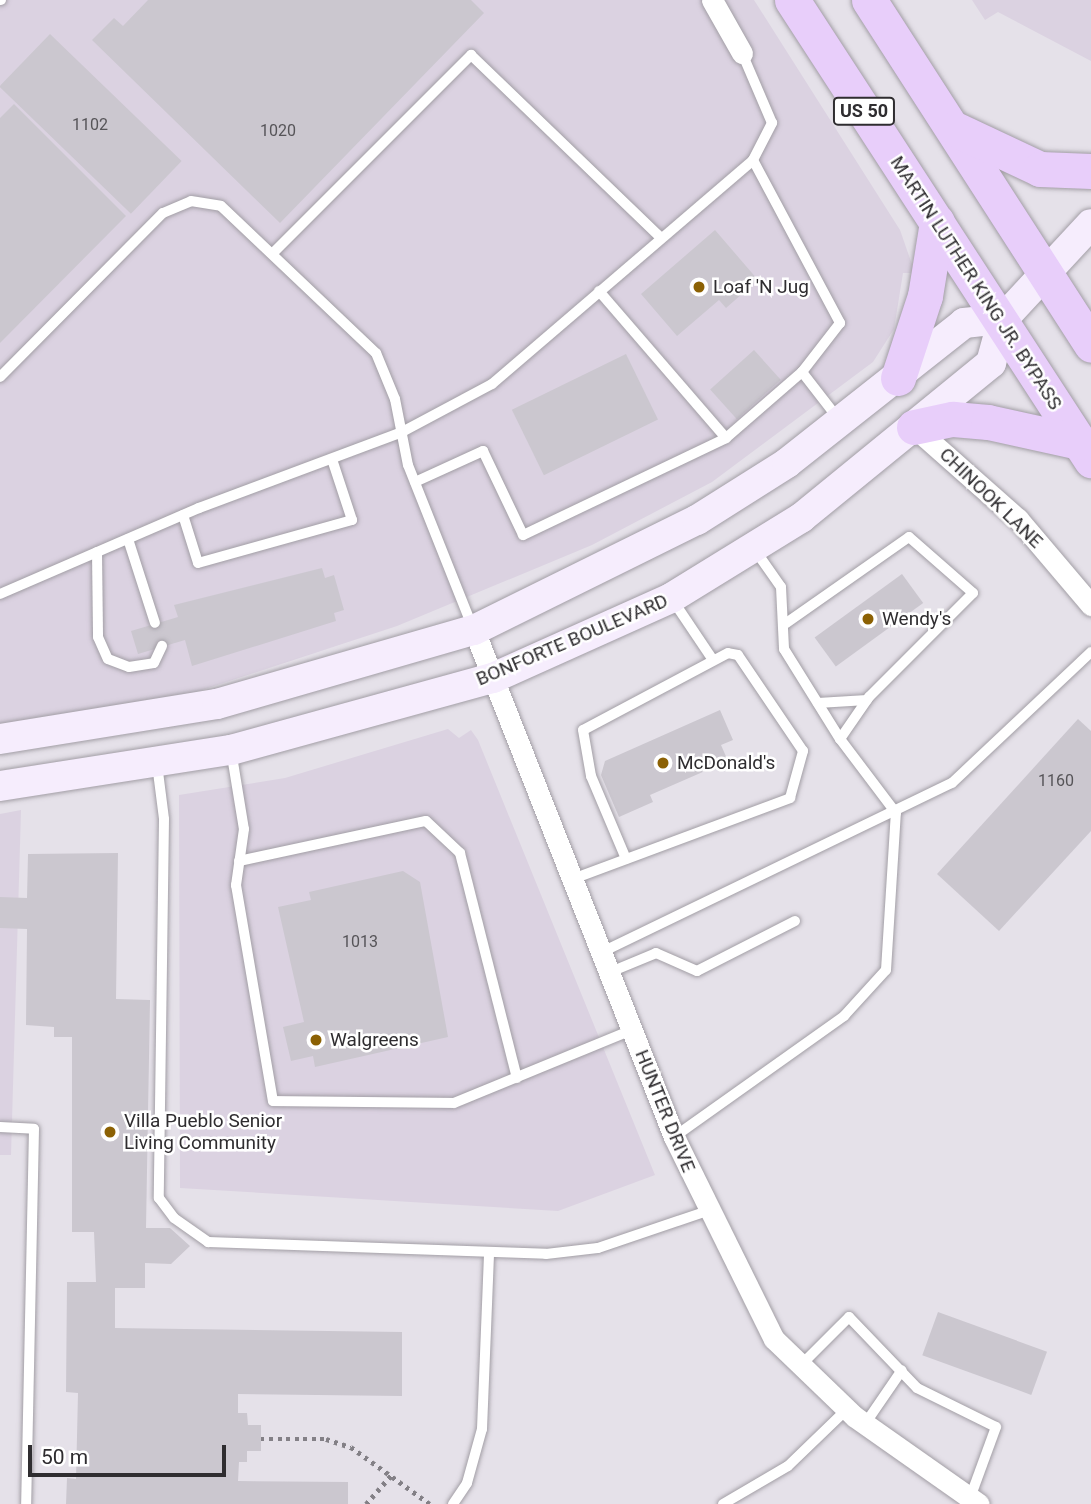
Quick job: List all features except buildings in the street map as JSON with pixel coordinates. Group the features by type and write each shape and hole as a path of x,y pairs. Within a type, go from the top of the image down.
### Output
{"highway":[{"name":"MARTIN LUTHER KING JR. BYPASS","path":"792,0 1003,319 1085,451"},
{"path":"869,0 1091,345"},
{"path":"952,128 1040,169 1091,171"},
{"path":"898,378 925,296 937,222"},
{"path":"914,427 953,419 988,422 1085,451"}],"main road":[{"name":"BONFORTE BOULEVARD","path":"0,786 157,764 231,750 493,678 671,598 801,518 991,363 1003,319 1091,224"},
{"path":"0,739 217,704 474,630 697,520 841,423 964,323 1003,319"}],"street":[{"path":"712,0 742,53"},
{"name":"CHINOOK LANE","path":"914,427 1018,519 1091,605"},
{"name":"HUNTER DRIVE","path":"474,630 570,880 674,1137 707,1212 774,1339 865,1424 974,1501"}],"lane":[{"path":"0,594 183,515 401,432 492,384 752,160 772,122 742,53"},
{"path":"274,252 471,55 661,238"},
{"path":"415,482 483,451 523,535 726,438 802,372 840,323 752,160"},
{"path":"0,377 176,205 221,206 274,252 376,353 415,482 474,630"},
{"path":"599,292 726,438"},
{"path":"802,372 841,423"},
{"path":"183,515 198,563 352,520 332,458"},
{"path":"786,623 909,537 972,593 867,700 840,739"},
{"path":"128,539 155,624"},
{"path":"674,1137 844,1016 887,970 896,813 840,739 784,649 786,623 781,587 753,548"},
{"path":"97,552 98,637 108,659 129,667 155,663 162,646"},
{"path":"671,598 713,660"},
{"path":"600,953 896,813 952,783 1091,652"},
{"path":"570,880 790,798 803,751 738,655 713,660 583,730 591,776 626,859"},
{"path":"818,703 867,700"},
{"path":"231,750 244,829 236,885 273,1101 454,1103 632,1030"},
{"path":"157,764 164,819 159,1198 208,1242 489,1254 598,1248 707,1212"},
{"path":"239,860 426,821 460,853 517,1078"},
{"path":"608,973 656,953 697,971 795,921"},
{"path":"0,1127 34,1129 26,1504"},
{"path":"453,1504 467,1483 482,1429 489,1254"},
{"path":"801,1365 849,1317 917,1388 996,1427 974,1501"},
{"path":"865,1424 902,1370"},
{"path":"723,1504 744,1499 788,1466 847,1409"}],"path":[{"path":"261,1438 326,1439 370,1455 430,1504"},
{"path":"366,1504 393,1473"}],"shaded area":[{"path":"0,0 754,0 900,230 915,273 903,273 894,329 873,362 712,482 592,545 397,626 193,693 0,725"},
{"path":"972,0 1091,0 1091,61 998,12 985,20"},
{"path":"448,729 459,738 471,730 478,740 655,1175 558,1211 180,1188 179,795 285,778"},
{"path":"21,810 11,1155 0,1155 0,814"}],"place":[{"name":"Loaf 'N Jug","path":"699,287"},
{"name":"Wendy's","path":"868,619"},
{"name":"McDonald's","path":"663,763"},
{"name":"Walgreens","path":"316,1040"},
{"name":"Villa Pueblo Senior Living Community","path":"110,1132"}]}
